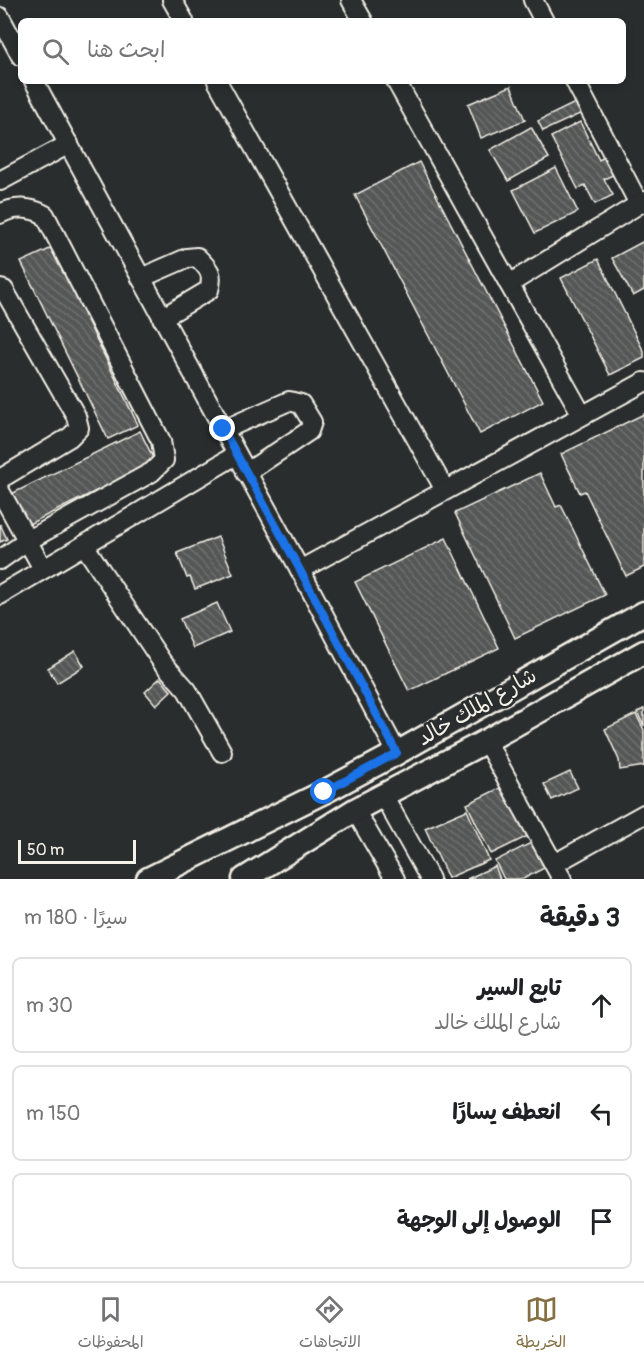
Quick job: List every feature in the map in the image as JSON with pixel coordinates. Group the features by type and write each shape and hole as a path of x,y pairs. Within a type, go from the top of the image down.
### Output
{"main road":[{"name":"شارع الملك خالد","path":"148,879 324,792 397,753 644,613"},
{"name":"شارع الملك خالد","path":"244,879 351,812 486,741 644,652"},
{"path":"172,879 324,792"},
{"path":"224,879 351,812"}],"street":[{"path":"172,0 182,18"},
{"path":"533,0 542,18"},
{"path":"0,17 18,50"},
{"path":"36,84 397,753"},
{"path":"219,84 445,490"},
{"path":"398,84 582,415"},
{"path":"509,284 642,202 577,84"},
{"path":"0,181 69,144"},
{"path":"0,214 8,209 22,208 35,209 45,215 160,441 164,460 152,472 27,541 0,560"},
{"path":"141,278 187,258 197,257 208,268 212,280 209,290 162,318"},
{"path":"0,290 4,290 76,416 79,428 70,437 0,479"},
{"path":"300,570 644,381"},
{"path":"223,429 289,401 301,404 312,422 309,431 246,473"},
{"path":"0,595 237,455"},
{"path":"0,491 43,569"},
{"path":"84,545 162,662 187,690 222,752"},
{"path":"486,741 558,872 644,814"},
{"path":"383,795 430,879"},
{"path":"351,812 395,879"}],"building":[{"path":"511,86 525,120 481,138 468,104"},
{"path":"577,102 582,113 543,131 538,121"},
{"path":"580,122 599,160 606,156 615,174 604,179 613,195 595,204 585,185 578,189 551,137"},
{"path":"531,127 549,158 508,181 490,150"},
{"path":"419,162 543,401 480,434 355,195"},
{"path":"556,168 578,212 535,233 513,190"},
{"path":"644,241 644,290 633,296 612,258"},
{"path":"52,248 138,425 108,439 21,262"},
{"path":"598,259 644,352 644,358 610,375 561,278"},
{"path":"644,414 644,567 626,576 585,491 580,493 561,454"},
{"path":"140,431 155,462 23,527 7,496"},
{"path":"540,473 556,507 561,505 605,595 515,638 455,513"},
{"path":"0,524 7,539 0,542"},
{"path":"218,537 233,574 195,589 190,577 187,578 177,553"},
{"path":"446,538 499,648 409,691 355,582"},
{"path":"217,603 230,632 193,648 180,619"},
{"path":"75,651 84,666 57,683 48,668"},
{"path":"160,678 171,691 156,705 145,692"},
{"path":"644,709 644,726 637,712"},
{"path":"636,714 644,730 644,766 620,770 619,760 605,729"},
{"path":"570,772 578,788 552,800 544,784"},
{"path":"506,785 530,835 491,854 467,804"},
{"path":"467,810 489,860 448,878 425,828"},
{"path":"535,841 548,866 523,879 504,879 495,861"},
{"path":"495,866 500,879 467,879"}],"route":[{"path":"223,429 397,753 324,792"}]}
